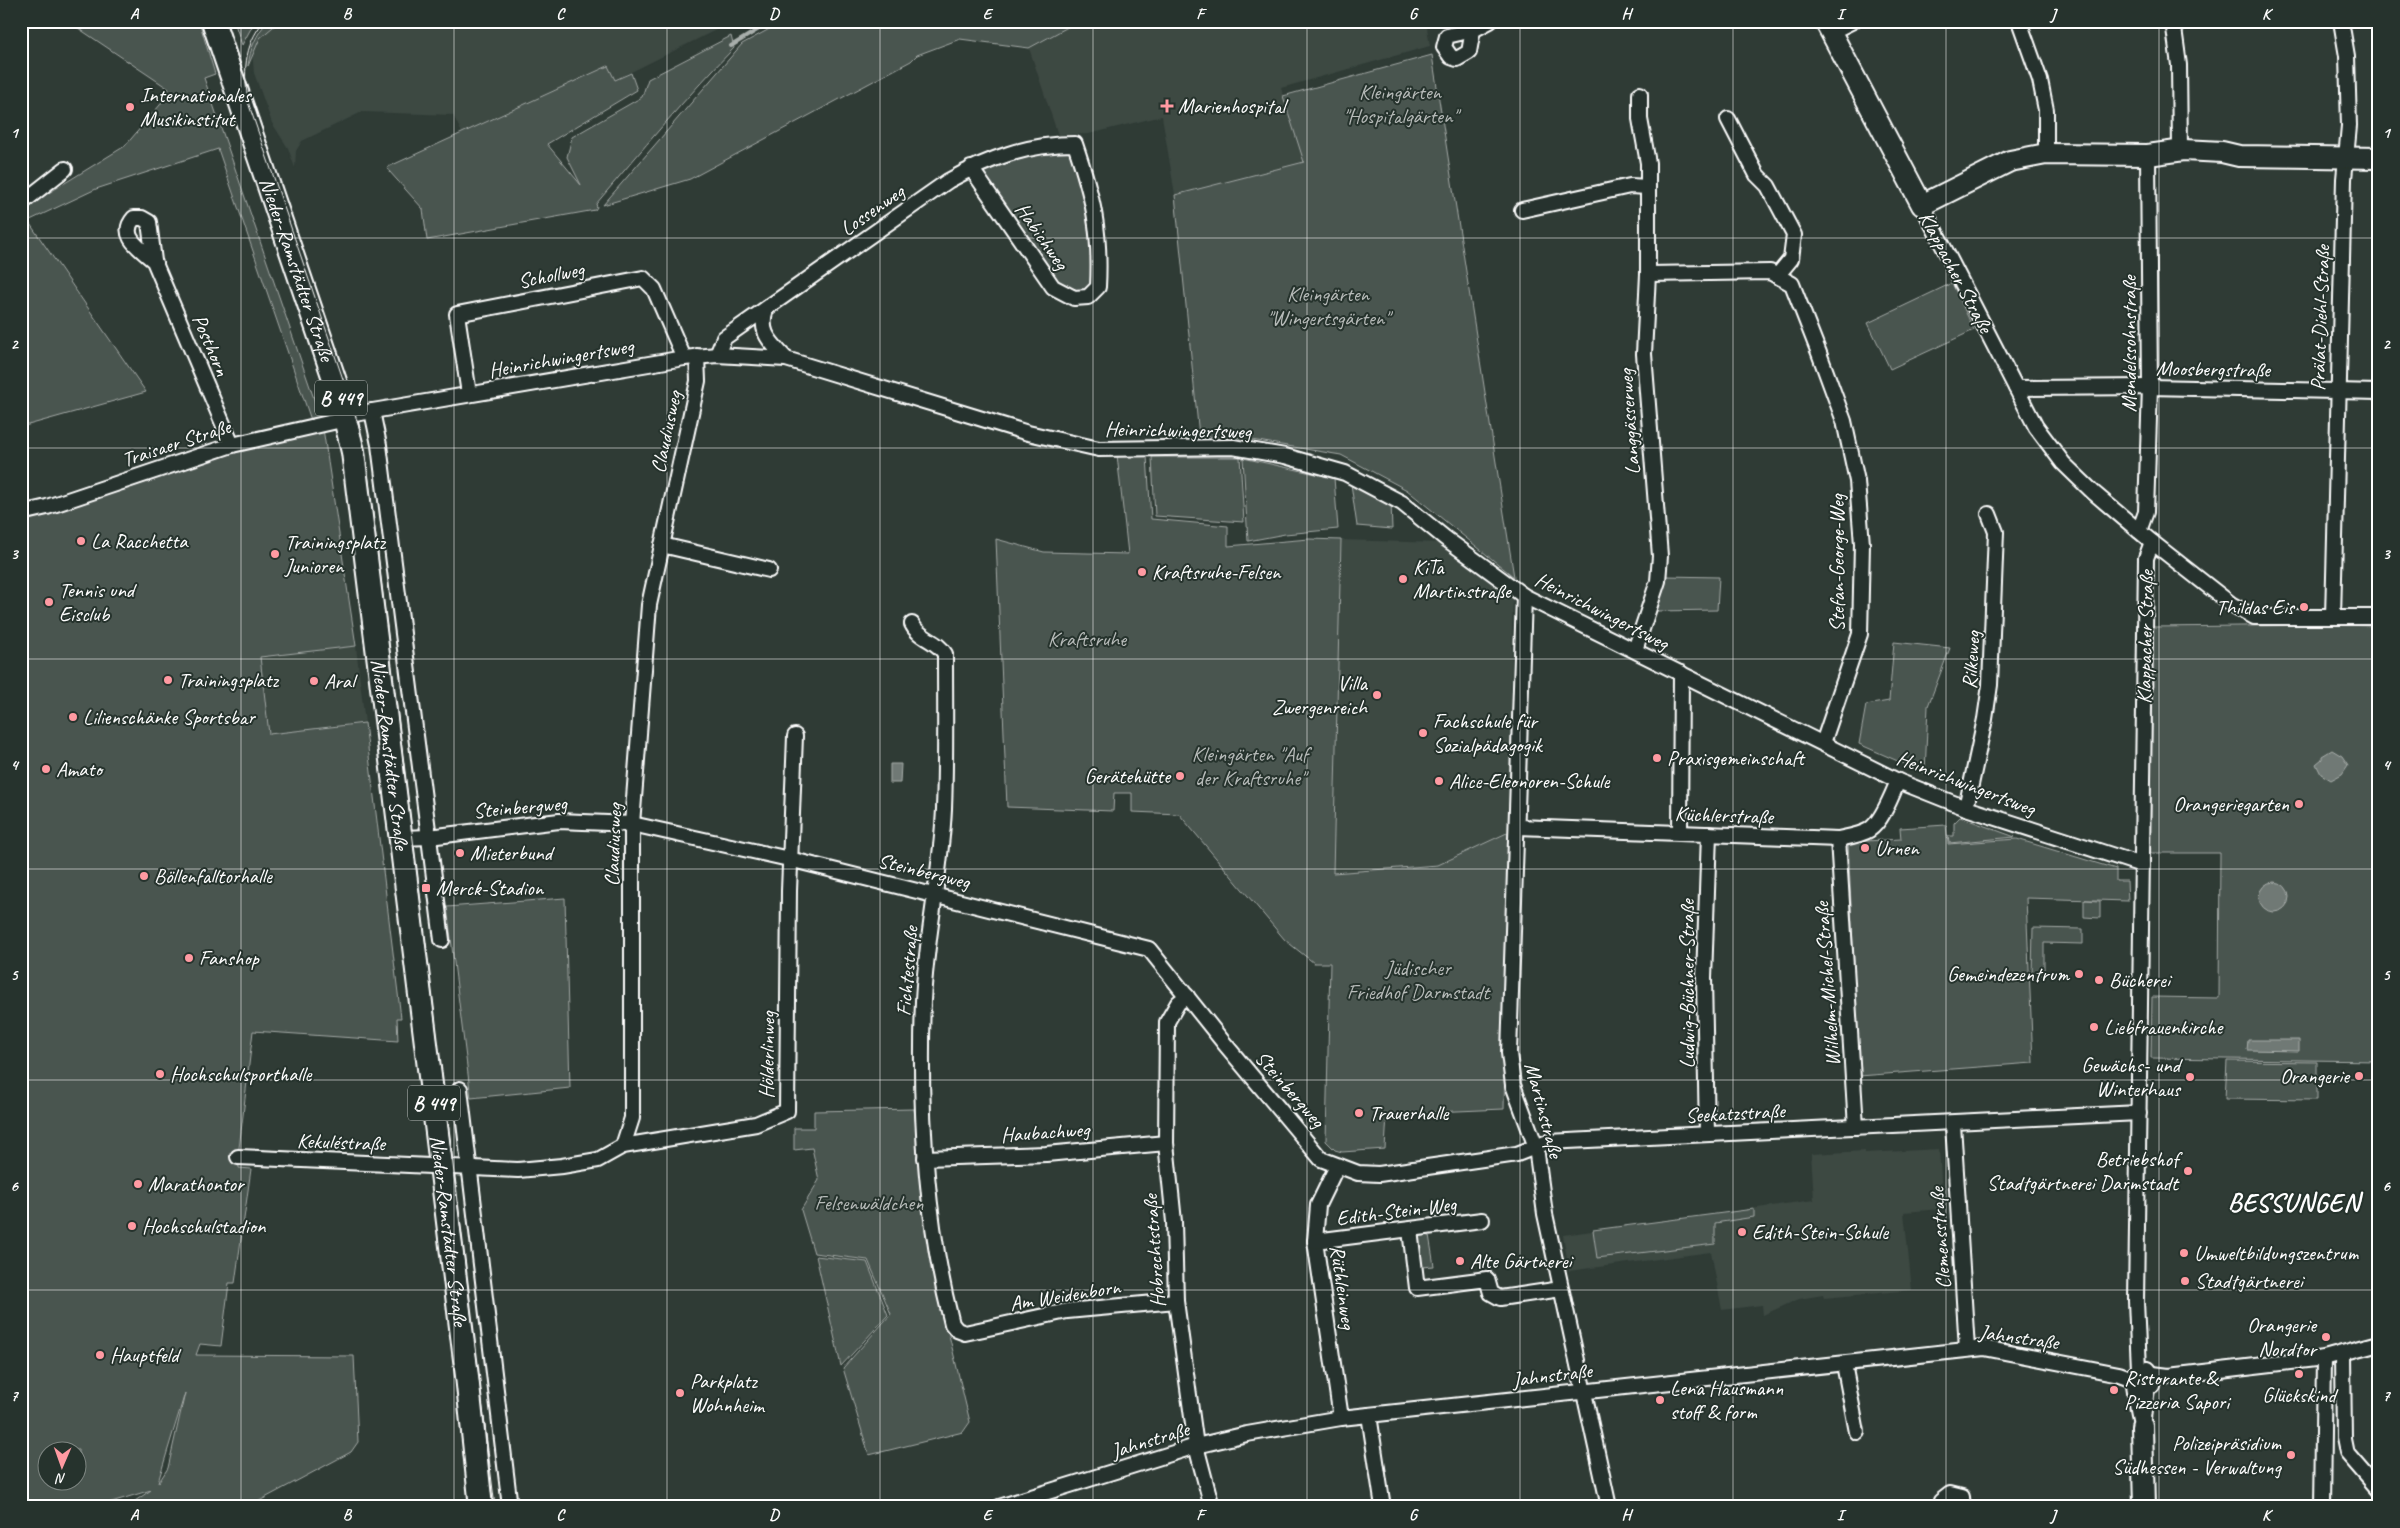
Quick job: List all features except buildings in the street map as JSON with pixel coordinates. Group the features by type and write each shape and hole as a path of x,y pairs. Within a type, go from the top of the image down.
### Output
{"main road":[{"name":"Nieder-Ramstädter Straße","path":"213,21 336,384 354,452 468,1381 481,1507"},
{"name":"Klappacher Straße","path":"1828,27 1922,205"},
{"path":"1922,205 2010,161 2046,154 2148,155 2180,150 2222,152 2239,156 2379,158"},
{"path":"2148,155 2180,162 2222,160 2239,156"},
{"name":"Klappacher Straße","path":"2142,1426 2144,1507"}],"street":[{"path":"1473,30 1490,21"},
{"path":"1828,27 1853,21"},
{"path":"2019,21 2040,80 2046,110 2046,154"},
{"path":"2173,21 2179,65 2180,150"},
{"name":"Prälat-Diehl-Straße","path":"2333,617 2345,157 2349,136 2348,63 2341,21"},
{"name":"Langgässerweg","path":"1635,650 1658,581 1660,556 1644,354 1648,274 1648,163 1640,119 1640,94"},
{"path":"1648,274 1770,272 1777,276 1791,259 1794,234 1768,186 1757,175 1728,119"},
{"name":"Lossenweg","path":"717,355 724,338 948,181 997,156 1056,144 1075,144"},
{"name":"Habichweg","path":"971,168 1052,287 1074,298 1088,297 1098,287 1100,251 1096,215 1075,144"},
{"name":"Mendelssohnstraße","path":"2139,531 2146,512 2150,388 2148,155"},
{"path":"21,201 23,202 66,169"},
{"path":"1522,210 1630,186 1648,187"},
{"name":"Klappacher Straße","path":"1922,205 2036,427 2063,463 2152,542 2146,558 2138,1113 2142,1375 2136,1407 2142,1426"},
{"name":"Posthorn","path":"154,261 232,445"},
{"name":"Stefan-George-Weg","path":"1777,276 1792,284 1819,352 1844,421 1857,481 1862,544 1860,634 1823,743"},
{"name":"Schollweg","path":"469,394 457,314 643,278 654,289 691,357"},
{"path":"766,309 763,325 765,333 786,359"},
{"name":"Heinrichwingertsweg","path":"346,419 355,414 469,394 691,357 717,355 786,359 1042,437 1099,449 1232,447 1285,456 1345,473 1402,503 1445,538 1524,596 1898,781 1966,808 2142,865"},
{"name":"Claudiusweg","path":"623,1146 632,1118 632,824 649,605 698,381 691,357"},
{"name":"Moosbergstraße","path":"2016,388 2379,392"},
{"name":"Nieder-Ramstädter Straße","path":"372,411 379,445 442,940"},
{"name":"Traisaer Straße","path":"21,513 46,507 232,445 346,419"},
{"name":"Rilkeweg","path":"1966,808 1990,684 1996,532 1989,514"},
{"path":"2152,542 2231,604 2254,617 2379,618"},
{"path":"662,545 768,570"},
{"name":"Martinstraße","path":"1524,596 1510,1053 1513,1085 1536,1147 1545,1214 1586,1391 1609,1507"},
{"name":"Fichtestraße","path":"912,624 916,632 940,645 945,654 944,810 923,1001 925,1158 937,1260 952,1324 961,1332"},
{"path":"1680,833 1681,673"},
{"name":"Hölderlinweg","path":"442,1166 518,1170 562,1166 598,1160 623,1146 756,1124 787,1111 789,859 795,736"},
{"name":"Küchlerstraße","path":"1518,827 1838,839 1869,830 1876,824 1898,781"},
{"name":"Steinbergweg","path":"402,838 429,837 559,821 632,824 935,894 1149,950 1321,1158 1337,1166"},
{"name":"Ludwig-Büchner-Straße","path":"1707,1134 1704,978 1709,834"},
{"name":"Wilhelm-Michel-Straße","path":"1838,839 1856,1127"},
{"name":"Hobrechtstraße","path":"1187,996 1178,1003 1167,1022 1166,1143 1174,1222 1176,1301 1196,1446 1212,1507"},
{"name":"Nieder-Ramstädter Straße","path":"460,1090 510,1507"},
{"name":"Seekatzstraße","path":"1337,1166 1358,1173 1379,1174 1517,1154 1548,1142 1954,1124 2138,1113"},
{"name":"Clemensstraße","path":"1954,1124 1967,1349"},
{"name":"Haubachweg","path":"925,1158 1046,1154 1166,1143"},
{"name":"Kekuléstraße","path":"238,1158 442,1166"},
{"name":"Rüthleinweg","path":"1337,1166 1318,1205 1315,1241 1341,1418"},
{"name":"Edith-Stein-Weg","path":"1315,1241 1482,1220"},
{"path":"1410,1230 1417,1288 1487,1279 1491,1293 1500,1298 1561,1289"},
{"name":"Am Weidenborn","path":"961,1332 1067,1311 1176,1301"},
{"name":"Jahnstraße","path":"999,1507 1196,1446 1247,1434 1341,1418 1967,1349 1984,1348 2118,1374 2169,1376 2324,1358 2379,1343"},
{"path":"2344,1354 2344,1438 2347,1453 2379,1490"},
{"path":"2322,1507 2324,1358"},
{"path":"1844,1364 1857,1432"},
{"path":"1369,1415 1383,1507"},
{"path":"1943,1507 1941,1501 1950,1494 1962,1497 1963,1507"}],"shaded area":[{"path":"280,21 734,21 615,80 608,66 462,133 453,115 362,112 302,141 296,151 295,168 288,148 272,123 254,73 252,51 260,38"},
{"name":"Marienhospital","path":"1079,21 1426,21 1430,46 1281,88 1304,162 1175,195 1162,116 1089,134 1058,135 1029,48"},
{"name":"Fachschule für Sozialpädagogik","path":"1341,540 1442,543 1513,597 1509,832 1438,865 1333,874"},
{"path":"356,646 365,723 269,734 260,657"},
{"path":"2332,750 2342,756 2348,765 2342,774 2331,780 2321,774 2316,764 2322,759 2322,756"},
{"path":"890,764 901,764 900,783 890,783"},
{"path":"2274,882 2285,886 2289,897 2285,908 2274,912 2263,908 2259,897 2263,886"},
{"path":"2248,1040 2299,1040 2299,1051 2247,1050"},
{"name":"Edith-Stein-Schule","path":"1939,1149 1943,1209 1904,1212 1912,1290 1824,1298 1823,1295 1799,1299 1763,1315 1762,1305 1722,1310 1711,1252 1569,1271 1563,1235 1814,1200 1811,1154"},
{"path":"21,1278 30,1280 21,1324"}],"green space":[{"path":"62,21 199,21 215,74 204,78 322,422 356,646 260,657 269,734 365,723 401,1018 397,1018 398,1041 253,1031 238,1157 239,1168 251,1169 235,1283 229,1283 221,1346 200,1344 196,1355 354,1356 358,1442 351,1452 248,1507 117,1507 135,1501 151,1490 95,1507 21,1507 21,507 312,423 218,149 96,189 28,221 146,392 21,427 21,210 125,146 160,105 169,89 78,28","holes":["185,1393 168,1468 158,1482"]},
{"path":"234,21 255,21 242,45"},
{"path":"268,21 280,21 260,38 248,66 254,42"},
{"path":"784,21 1079,21 1029,48 960,39 917,55 911,61 690,179 603,205 742,44"},
{"path":"731,36 734,48 698,86 596,204 595,210 427,240 423,209 389,171 388,167 608,66 615,80 631,73 637,90 547,144 581,185 567,157 572,137 642,97 648,79"},
{"name":"Kleingärten \"Wingertsgärten\"","path":"1432,55 1514,577 1407,490 1341,455 1234,437 1199,436 1175,195 1304,162 1283,96"},
{"path":"1072,149 1091,211 1094,284 1076,294 1055,284 977,170 1020,156"},
{"path":"1952,283 1974,330 1890,369 1868,323"},
{"path":"1117,455 1147,456 1151,519 1228,526 1228,546 1309,539 1341,540 1333,873 1438,865 1509,832 1504,1109 1387,1114 1385,1149 1342,1152 1335,1150 1326,1141 1330,963 1314,963 1285,940 1179,814 1132,812 1132,793 1114,793 1113,811 1007,807 996,539 1044,552 1128,554"},
{"path":"1152,457 1240,457 1244,522 1155,516"},
{"path":"1243,458 1334,478 1338,529 1285,534 1248,541"},
{"path":"1351,484 1391,503 1392,529 1357,526"},
{"path":"1666,576 1719,577 1717,610 1657,611"},
{"name":"Orangeriegarten","path":"2379,626 2379,1061 2151,1058 2152,997 2219,998 2220,853 2150,853 2153,627"},
{"path":"1894,642 1950,648 1928,706 1925,773 1859,744 1866,705 1889,701"},
{"path":"1960,817 2015,837 1949,843 1948,836 1954,836 1954,823"},
{"path":"1946,825 1948,844 2017,839 2116,869 2116,881 2127,881 2128,901 2026,898 2033,1063 1859,1076 1841,848 1846,848 1857,1028 1848,842 1901,839 1900,828"},
{"path":"565,898 570,1088 471,1098 447,907"},
{"path":"2084,900 2100,901 2100,918 2084,917"},
{"path":"2033,928 2083,929 2083,944 2044,943 2044,975 2032,975"},
{"name":"Orangerie","path":"2227,1061 2317,1062 2317,1100 2225,1099"},
{"name":"Felsenwäldchen","path":"914,1109 923,1190 942,1306 970,1422 963,1432 869,1455 843,1368 891,1314 868,1260 814,1253 801,1210 819,1180 812,1148 794,1150 794,1128 814,1128 814,1111"},
{"path":"1754,1209 1754,1217 1715,1223 1715,1244 1597,1258 1593,1230"},
{"path":"1429,1235 1434,1266 1421,1267 1416,1237"},
{"path":"816,1256 867,1262 888,1315 841,1366"}],"waterway":[{"path":"731,46 772,21"}],"tram line":[{"path":"226,21 242,71"},
{"path":"264,21 252,40 246,61 249,105 355,414 365,449 495,1507"}],"place":[{"name":"Marienhospital","path":"1167,106"},
{"name":"Internationales Musikinstitut","path":"130,107"},
{"name":"La Racchetta","path":"81,541"},
{"name":"Trainingsplatz Junioren","path":"275,554"},
{"name":"Kraftsruhe-Felsen","path":"1142,572"},
{"name":"KiTa Martinstraße","path":"1403,579"},
{"name":"Tennis und Eisclub","path":"49,602"},
{"name":"Thildas Eis","path":"2304,607"},
{"name":"Trainingsplatz","path":"168,680"},
{"name":"Aral","path":"314,681"},
{"name":"Villa Zwergenreich","path":"1377,695"},
{"name":"Lilienschänke Sportsbar","path":"73,717"},
{"name":"Fachschule für Sozialpädagogik","path":"1423,733"},
{"name":"Praxisgemeinschaft","path":"1657,758"},
{"name":"Amato","path":"46,769"},
{"name":"Gerätehütte","path":"1180,776"},
{"name":"Alice-Eleonoren-Schule","path":"1439,781"},
{"name":"Orangeriegarten","path":"2299,804"},
{"name":"Urnen","path":"1865,848"},
{"name":"Mieterbund","path":"460,853"},
{"name":"Böllenfalltorhalle","path":"144,876"},
{"name":"Merck-Stadion","path":"426,888"},
{"name":"Fanshop","path":"189,958"},
{"name":"Gemeindezentrum","path":"2079,974"},
{"name":"Bücherei","path":"2099,980"},
{"name":"Liebfrauenkirche","path":"2094,1027"},
{"name":"Hochschulsporthalle","path":"160,1074"},
{"name":"Orangerie","path":"2359,1076"},
{"name":"Gewächs- und Winterhaus","path":"2190,1077"},
{"name":"Trauerhalle","path":"1359,1113"},
{"name":"Betriebshof Stadtgärtnerei Darmstadt","path":"2188,1171"},
{"name":"Marathontor","path":"138,1184"},
{"name":"Hochschulstadion","path":"132,1226"},
{"name":"Edith-Stein-Schule","path":"1742,1232"},
{"name":"Umweltbildungszentrum","path":"2184,1253"},
{"name":"Alte Gärtnerei","path":"1460,1261"},
{"name":"Stadtgärtnerei","path":"2185,1281"},
{"name":"Orangerie Nordtor","path":"2326,1337"},
{"name":"Hauptfeld","path":"100,1355"},
{"name":"Glückskind","path":"2299,1374"},
{"name":"Ristorante & Pizzeria Sapori","path":"2114,1390"},
{"name":"Parkplatz Wohnheim","path":"680,1393"},
{"name":"Lena Hausmann stoff & form","path":"1660,1400"},
{"name":"Polizeipräsidium Südhessen - Verwaltung","path":"2291,1455"}],"district":[{"name":"BESSUNGEN","path":"2294,1202"}],"park label":[{"name":"Kleingärten \"Hospitalgärten\"","path":"1400,104"},
{"name":"Kraftsruhe","path":"1087,639"},
{"name":"Kleingärten \"Auf der Kraftsruhe\"","path":"1250,766"},
{"name":"Jüdischer Friedhof Darmstadt","path":"1418,980"}]}
